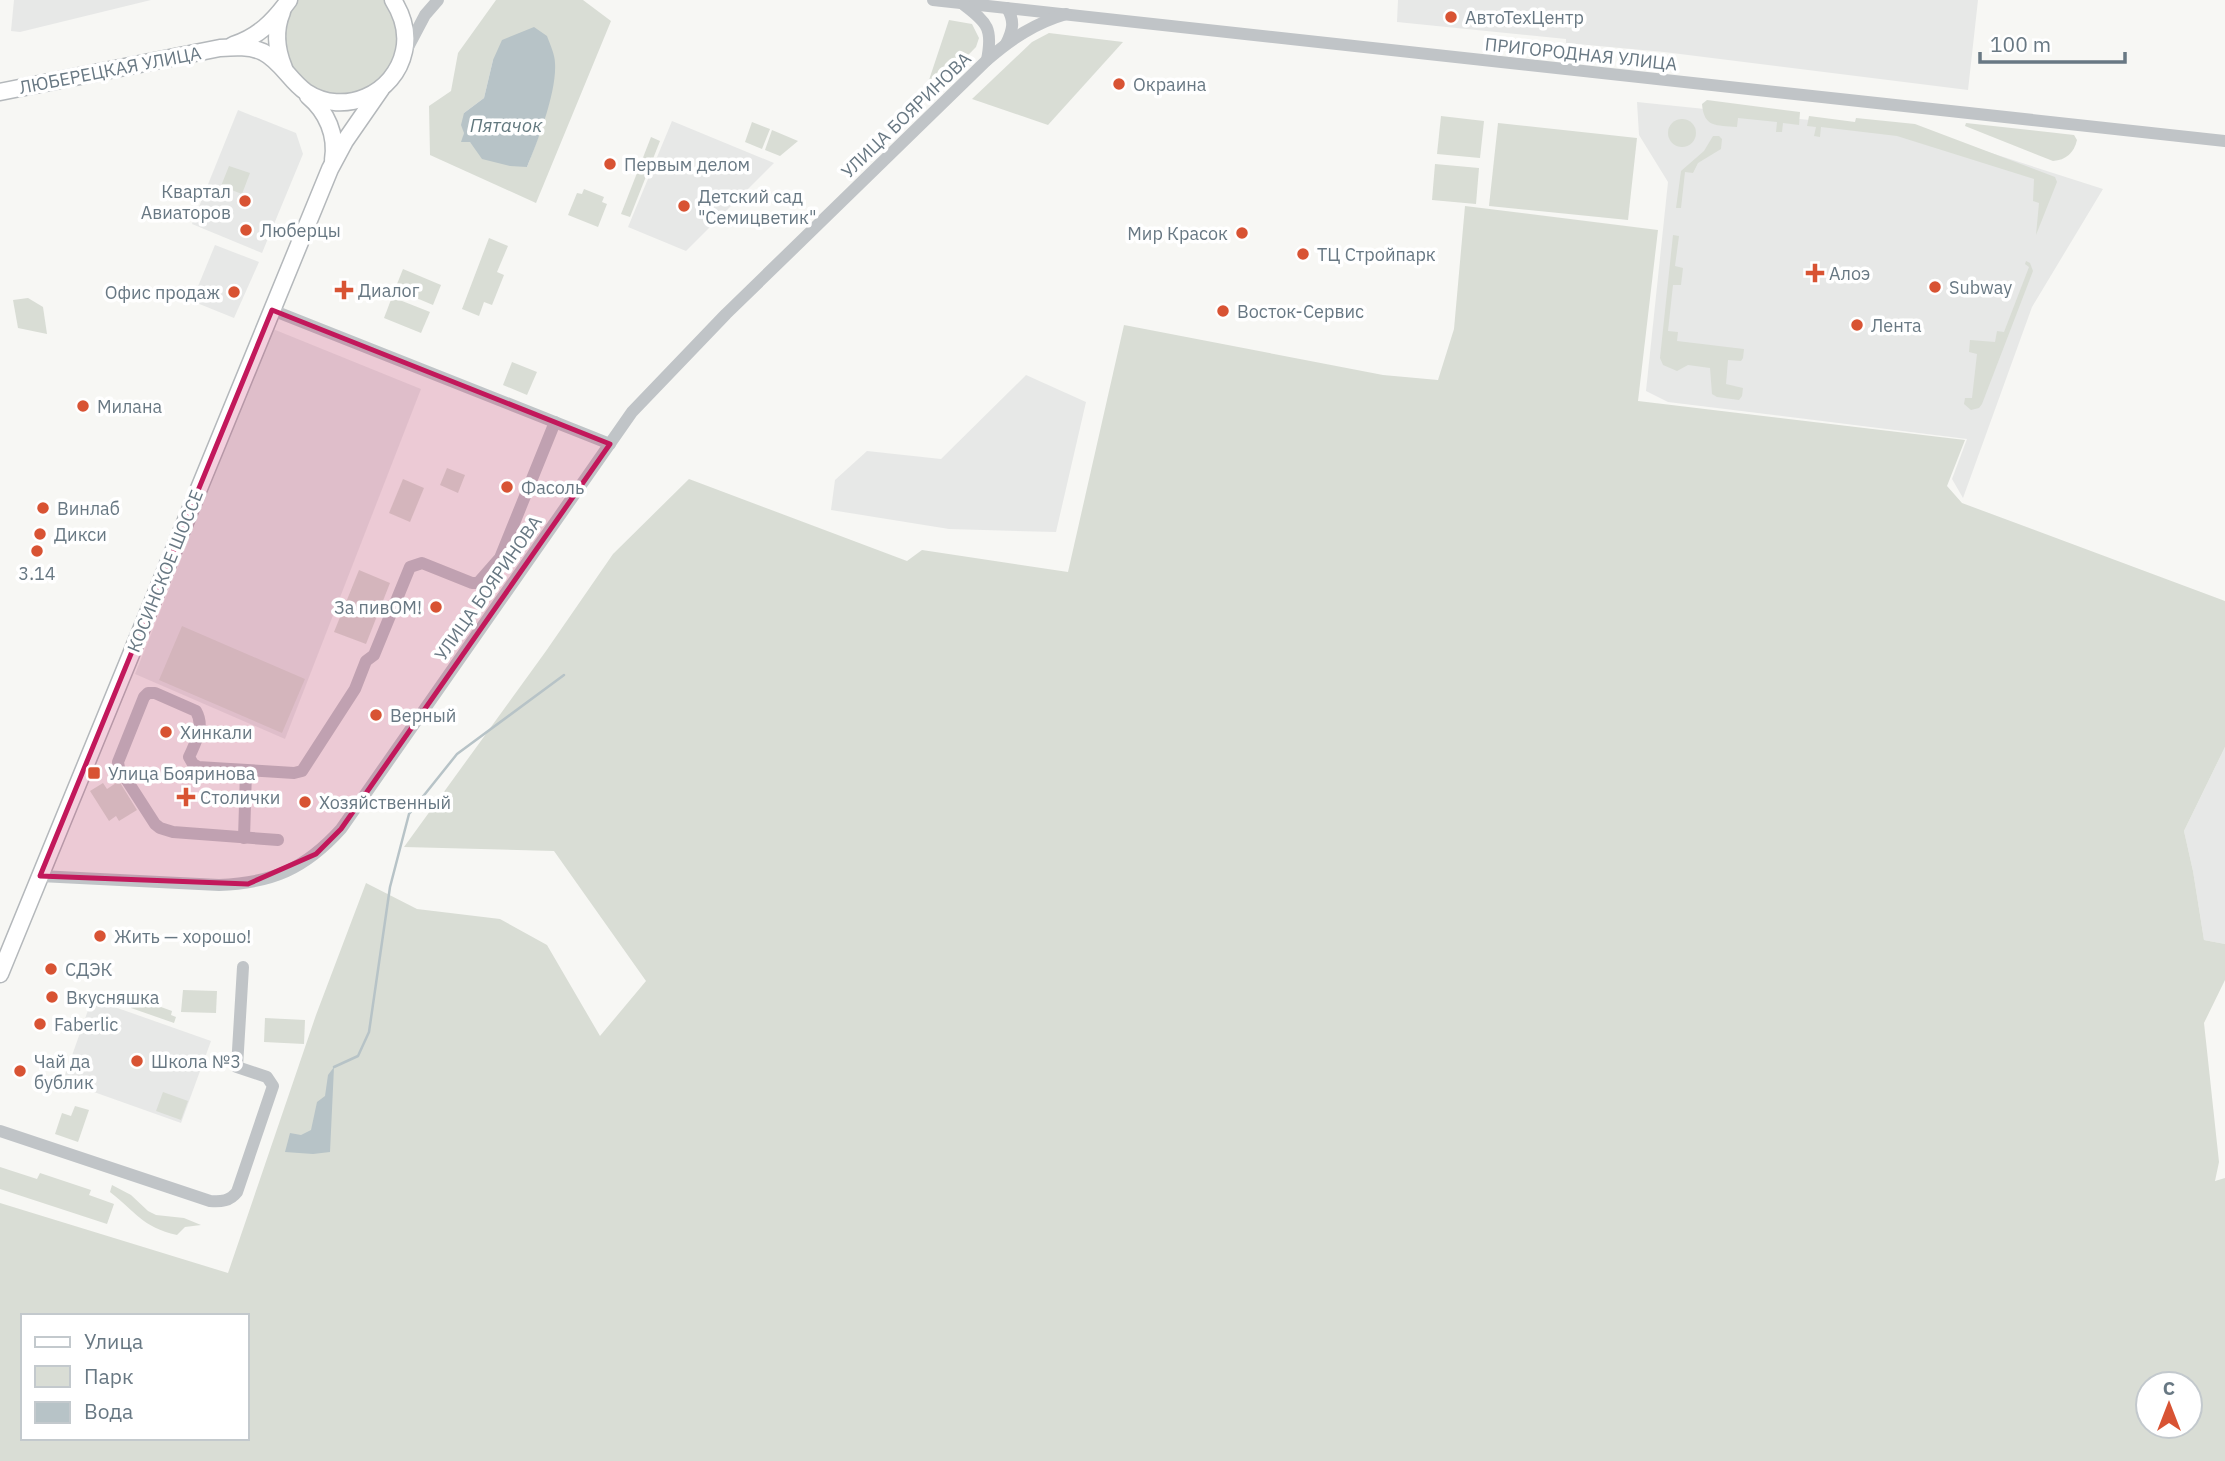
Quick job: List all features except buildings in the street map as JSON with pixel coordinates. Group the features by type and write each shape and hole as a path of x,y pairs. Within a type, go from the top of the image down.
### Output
{"main road":[{"path":"393,0 403,20 403,58"},
{"path":"220,48 254,36 272,23 287,3"},
{"path":"287,3 277,30 277,44 279,57 295,83 310,95 334,102 359,100 381,89"},
{"name":"КОСИНСКОЕ ШОССЕ","path":"220,48 260,50 274,59 322,110 332,132 334,149 330,169"},
{"name":"ЛЮБЕРЕЦКАЯ УЛИЦА","path":"0,92 220,48"},
{"name":"КОСИНСКОЕ ШОССЕ","path":"0,974 330,169 345,141 381,89 391,80 403,58"}],"street":[{"path":"403,58 425,15 438,0"},
{"name":"ПРИГОРОДНАЯ УЛИЦА","path":"941,0 2225,141"},
{"name":"УЛИЦА БОЯРИНОВА","path":"962,3 984,20 989,32 987,60"},
{"path":"1006,44 1013,18 1007,8"},
{"name":"УЛИЦА БОЯРИНОВА","path":"40,876 219,885 248,884 283,873 316,854 341,829 632,412 726,314 987,60 1006,44 1044,20 1066,14"},
{"path":"272,310 610,444"},
{"path":"278,840 173,832 155,824 119,768 118,762 144,697 148,693 155,693 196,711 201,728 189,757 193,764 202,768 246,771 302,771 355,689 366,661 374,655 410,567 422,563 472,583 482,582 500,558 555,422"},
{"path":"244,838 246,771"},
{"path":"0,1131 210,1201 219,1202 233,1198 273,1086 267,1077 237,1067 243,967"}],"highlighted area":[{"path":"272,310 610,444 341,829 316,854 248,884 40,876 58,833"}],"shaded area":[{"path":"14,0 151,0 20,32 11,31"},
{"path":"1398,0 1978,0 1968,90 1664,52 1566,43 1566,39 1397,22"},
{"path":"1637,102 1926,132 2103,189 2032,307 1963,498 1952,479 1967,439 1668,402 1646,391 1668,182 1639,135"},
{"path":"238,110 296,133 303,154 262,253 192,224"},
{"name":"Детский сад \"Семицветик\"","path":"672,121 774,163 686,251 628,227"},
{"path":"215,245 259,262 234,318 192,301"},
{"path":"273,329 421,389 285,739 135,674"},
{"path":"1026,375 1086,402 1056,532 949,529 831,510 835,480 867,451 941,459"},
{"path":"2225,747 2225,944 2204,940 2184,831"},
{"name":"Школа №3","path":"92,999 211,1041 181,1123 63,1081"}],"green space":[{"path":"298,0 384,0 394,18 398,37 391,68 378,82 357,93 336,96 317,90 301,79 290,63 285,43 287,22"},
{"path":"496,0 583,0 611,21 536,203 430,155 429,106 451,91 458,53","holes":["493,60 544,122 527,167 470,142 462,142 464,113 484,98"]},
{"path":"949,20 972,24 979,38 976,47 928,96 924,95"},
{"path":"1049,33 1123,42 1048,125 972,99 1032,42"},
{"path":"1707,100 1800,112 1799,125 1783,123 1782,132 1776,132 1777,122 1738,118 1737,127 1712,124 1703,112 1702,104"},
{"path":"1441,116 1484,121 1480,158 1437,154"},
{"path":"1809,116 1855,122 1856,118 1915,124 2055,177 2057,182 2036,235 2039,203 2033,201 2034,179 1897,136 1821,127 1820,137 1814,136 1816,127 1807,126"},
{"path":"1682,119 1692,123 1696,133 1692,143 1682,147 1672,143 1668,133 1672,123"},
{"path":"752,122 770,129 762,149 745,142"},
{"path":"1498,123 1637,138 1628,220 1489,206"},
{"path":"1966,123 2074,135 2077,140 2069,155 2053,161 1965,126"},
{"path":"772,130 798,141 780,156 765,150"},
{"path":"1713,136 1722,139 1721,149 1698,163 1693,173 1685,172 1681,208 1676,208 1681,171 1704,151"},
{"path":"651,137 660,141 630,217 621,214"},
{"path":"1435,164 1479,168 1476,204 1432,200"},
{"path":"229,166 250,173 242,194 221,186"},
{"path":"584,189 604,197 602,202 607,204 598,227 568,215 577,193 582,194"},
{"path":"1465,206 1658,230 1638,401 1965,440 1947,486 1962,503 2225,601 2225,747 2184,831 2204,940 2225,944 2225,980 2204,1023 2219,1162 2215,1181 2225,1178 2225,1461 0,1461 0,1203 228,1273 316,1015 366,883 417,909 500,919 547,945 600,1036 646,981 554,851 404,847 613,554 689,479 907,561 922,550 1068,572 1124,325 1383,375 1438,380 1454,329"},
{"path":"1673,235 1679,236 1675,266 1683,268 1681,285 1673,285 1668,331 1678,332 1677,341 1744,349 1741,361 1728,360 1726,384 1743,388 1739,400 1712,394 1710,368 1688,365 1677,371 1663,365 1660,358"},
{"path":"489,238 508,246 497,272 504,275 492,305 484,302 479,316 462,309"},
{"path":"2026,261 2030,263 2033,271 1982,404 1971,410 1964,404 1965,398 1972,398 1977,354 1969,352 1970,340 1995,342 1997,331 2004,332 2029,267 2025,264"},
{"path":"403,269 441,285 433,305 395,289"},
{"path":"392,297 430,312 421,333 384,318"},
{"path":"28,298 43,307 47,334 18,328 13,300"},
{"path":"512,362 537,372 527,395 503,385"},
{"path":"447,468 465,475 458,493 440,485"},
{"path":"403,479 424,488 410,522 389,513"},
{"path":"359,570 390,583 366,644 334,632"},
{"path":"182,626 305,679 282,733 159,680"},
{"path":"119,781 137,810 119,821 116,816 109,821 90,791 103,783 107,789"},
{"path":"183,990 217,991 216,1013 181,1012"},
{"path":"135,996 162,1002 161,1007 172,1011 171,1015 176,1017 174,1023 131,1008"},
{"path":"265,1018 305,1020 304,1044 264,1042"},
{"path":"163,1092 188,1101 181,1120 156,1111"},
{"path":"75,1106 89,1110 78,1142 55,1134 62,1113 71,1116"},
{"path":"0,1167 37,1179 40,1173 91,1190 89,1195 114,1204 107,1224 0,1189"},
{"path":"112,1185 131,1195 156,1215 184,1218 201,1225 185,1227 177,1235 155,1228 110,1192"}],"water":[{"name":"Пятачок","path":"534,27 547,36 554,57 555,74 546,116 527,167 482,159 470,142 461,142 464,113 484,98 493,60 502,40"},
{"path":"334,1067 330,1152 285,1152 290,1133 301,1135 311,1130 317,1102 325,1096 328,1075"}],"waterway":[{"path":"334,1067 358,1056 369,1032 390,887 409,814 457,754 564,675"}],"place":[{"name":"АвтоТехЦентр","path":"1451,17"},
{"name":"Окраина","path":"1119,84"},
{"name":"Первым делом","path":"610,164"},
{"name":"Квартал Авиаторов","path":"245,201"},
{"name":"Детский сад \"Семицветик\"","path":"684,206"},
{"name":"Люберцы","path":"246,230"},
{"name":"Мир Красок","path":"1242,233"},
{"name":"ТЦ Стройпарк","path":"1303,254"},
{"name":"Алоэ","path":"1815,273"},
{"name":"Subway","path":"1935,287"},
{"name":"Диалог","path":"344,290"},
{"name":"Офис продаж","path":"234,292"},
{"name":"Восток-Сервис","path":"1223,311"},
{"name":"Лента","path":"1857,325"},
{"name":"Милана","path":"83,406"},
{"name":"Фасоль","path":"507,487"},
{"name":"Винлаб","path":"43,508"},
{"name":"Дикси","path":"40,534"},
{"name":"3.14","path":"37,551"},
{"name":"За пивОМ!","path":"436,607"},
{"name":"Верный","path":"376,715"},
{"name":"Хинкали","path":"166,732"},
{"name":"Улица Бояринова","path":"94,773"},
{"name":"Столички","path":"186,797"},
{"name":"Хозяйственный","path":"305,802"},
{"name":"Жить — хорошо!","path":"100,936"},
{"name":"СДЭК","path":"51,969"},
{"name":"Вкусняшка","path":"52,997"},
{"name":"Faberlic","path":"40,1024"},
{"name":"Школа №3","path":"137,1061"},
{"name":"Чай да бублик","path":"20,1071"}]}
